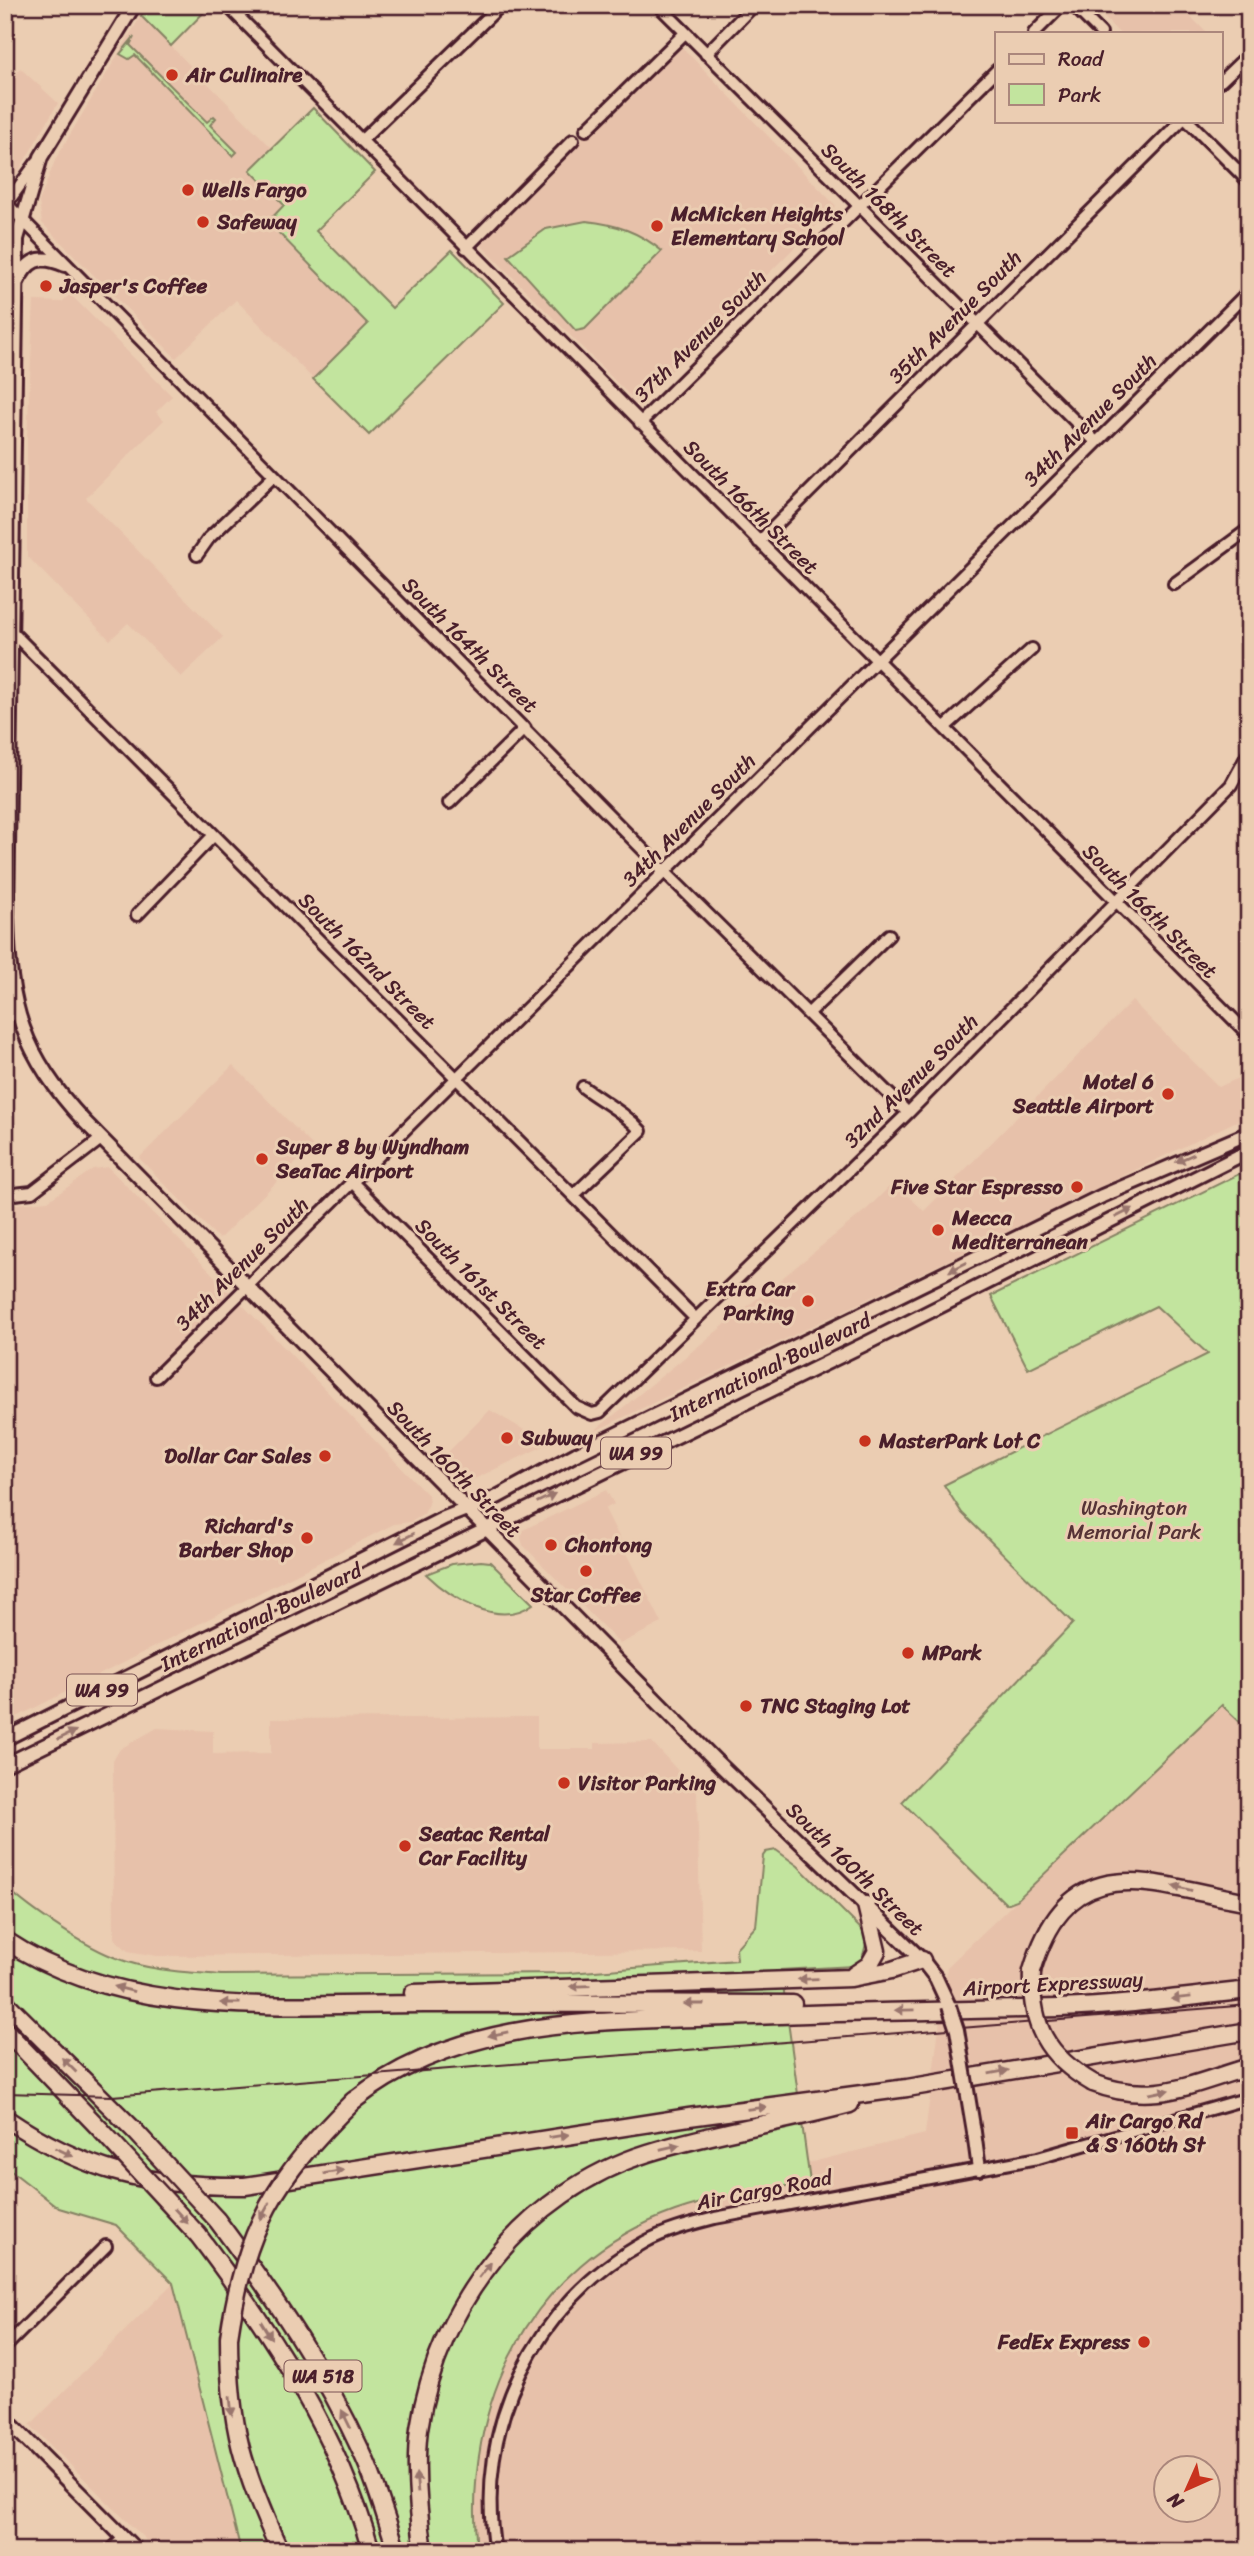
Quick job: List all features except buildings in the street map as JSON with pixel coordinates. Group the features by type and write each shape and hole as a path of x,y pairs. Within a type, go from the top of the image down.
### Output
{"highway":[{"path":"1249,1902 1135,1880 1098,1885 1080,1896 1050,1928 1039,1947 1032,1971 1033,2011 1043,2037 1072,2071 1093,2083 1132,2095 1157,2094 1249,2067"},
{"path":"850,1978 869,1965 877,1951 866,1905"},
{"path":"5,1940 55,1965 123,1989 191,2001 809,2004 859,2011"},
{"path":"270,2003 327,1995 850,1978 922,1960"},
{"name":"Airport Expressway","path":"859,2011 1063,2008 1249,1990"},
{"name":"WA 518","path":"5,2002 135,2131 217,2220 283,2308 334,2393 365,2458 397,2551"},
{"path":"280,2551 250,2484 231,2410 229,2337 236,2291 252,2237 265,2210 308,2146 354,2101 375,2084 418,2061 461,2043 499,2034 607,2022 859,2011"},
{"name":"WA 518","path":"5,2030 198,2235 246,2298 293,2374 334,2453 372,2551"},
{"path":"5,2118 65,2154 105,2171 208,2186 246,2186 689,2117 907,2088 1249,2031"},
{"path":"424,2551 416,2471 419,2428 429,2384 447,2331 476,2281 506,2243 575,2186 606,2169 648,2152 809,2115 907,2088"}],"main road":[{"name":"South 160th Street","path":"134,5 41,157 21,218 15,261 7,814 11,1015 43,1072 62,1098 101,1139 716,1761 922,1960 944,1992 957,2030 979,2169"},
{"path":"14,288 25,267 35,259 51,259 65,265"},
{"name":"International Boulevard","path":"5,1739 1102,1196 1249,1133"},
{"name":"International Boulevard","path":"5,1765 484,1528 867,1343 1249,1151"},
{"path":"5,2418 137,2551"}],"street":[{"name":"South 166th Street","path":"227,5 945,727 1114,903 1249,1035"},
{"path":"361,141 500,5"},
{"name":"South 168th Street","path":"658,5 1095,442"},
{"path":"706,54 754,5"},
{"path":"1035,32 1062,5"},
{"path":"1073,5 1100,32"},
{"path":"586,130 685,33"},
{"path":"1222,81 1249,54"},
{"name":"37th Avenue South","path":"640,423 995,72"},
{"name":"35th Avenue South","path":"759,542 1180,122"},
{"path":"1189,122 1249,182"},
{"path":"466,248 573,140"},
{"path":"6,204 41,157"},
{"name":"South 164th Street","path":"6,204 664,871 908,1113"},
{"path":"5,244 15,261"},
{"name":"34th Avenue South","path":"156,1377 1249,291"},
{"path":"197,555 209,538 274,476"},
{"path":"1174,584 1249,529"},
{"name":"South 162nd Street","path":"10,630 696,1319"},
{"path":"945,727 1032,649"},
{"path":"449,803 525,728"},
{"name":"32nd Avenue South","path":"583,1412 592,1414 608,1407 908,1113 1231,785 1248,754"},
{"path":"137,915 214,835"},
{"path":"808,1014 889,935"},
{"path":"575,1195 641,1131 627,1114 604,1104 583,1087"},
{"path":"5,1195 19,1196 38,1188 101,1139"},
{"name":"South 161st Street","path":"352,1182 583,1412"},
{"name":"Air Cargo Road","path":"495,2551 489,2518 490,2474 505,2404 533,2349 554,2319 614,2261 646,2241 692,2224 1038,2158 1125,2136 1249,2098"},
{"path":"5,2347 106,2246"},
{"path":"110,2551 124,2538"}],"shaded area":[{"path":"1092,5 1179,5 1206,32 1118,32"},
{"path":"141,16 272,148 250,170 285,205 268,222 369,325 313,379 236,300 176,358 42,223 39,202 56,158"},
{"name":"McMicken Heights Elementary School","path":"678,43 836,206 641,401 636,402 478,242"},
{"path":"20,68 58,103 16,176 5,182 5,94"},
{"path":"70,294 172,396 156,412 164,420 86,498 223,637 181,677 128,623 110,640 27,556 27,438 34,301 62,302"},
{"path":"1132,1001 1219,1087 1249,1073 1249,1115 593,1432 867,1209 894,1182 924,1211"},
{"path":"233,1065 313,1146 219,1239 139,1158"},
{"path":"108,1167 428,1495 429,1504 424,1514 411,1522 394,1524 5,1723 5,1370 12,1351 5,1350 5,1205 48,1201 93,1169"},
{"path":"490,1410 548,1444 466,1483 442,1458"},
{"path":"606,1490 614,1504 605,1509 662,1623 620,1644 523,1545 521,1538 523,1530"},
{"path":"1222,1705 1249,1731 1249,2551 469,2551 483,2374 538,2281 640,2205 925,2134 947,1967"},
{"name":"Seatac Rental Car Facility","path":"537,1717 537,1749 595,1749 595,1743 652,1742 697,1792 701,1951 157,1956 128,1951 114,1938 113,1761 120,1749 157,1728 213,1731 213,1754 271,1753 271,1719"},
{"path":"173,2283 241,2551 157,2551 30,2425"}],"green space":[{"path":"147,5 211,5 171,46 141,16"},
{"path":"134,37 130,45 207,122 214,116 216,118 210,125 237,152 233,156 135,55 129,59 120,54"},
{"path":"313,108 375,172 316,231 392,308 452,250 504,303 369,435 313,379 368,324 268,222 284,205 250,170"},
{"path":"586,221 627,230 662,251 585,329 576,331 508,256 546,229"},
{"name":"Washington Memorial Park","path":"1249,1169 1249,1731 1222,1705 1017,1900 1006,1904 902,1802 1073,1623 962,1513 944,1485 1208,1354 1156,1306 1028,1369 991,1296"},
{"path":"490,1562 533,1604 520,1611 506,1613 476,1608 449,1593 426,1574 452,1564"},
{"path":"776,1850 798,1866 863,1931 867,1940 861,1963 854,1966 781,1970 810,2182 725,2197 675,2211 624,2235 580,2265 544,2303 516,2345 495,2393 481,2443 475,2496 477,2551 241,2551 173,2283 116,2225 59,2208 5,2166 5,1886 44,1917 91,1946 119,1959 156,1969 221,1975 569,1973 737,1960 736,1948 756,1926 763,1856 766,1852"}],"tram line":[{"path":"5,2093 112,2096 1249,2005"}],"place":[{"name":"Air Culinaire","path":"172,75"},
{"name":"Wells Fargo","path":"188,190"},
{"name":"Safeway","path":"203,222"},
{"name":"McMicken Heights Elementary School","path":"657,226"},
{"name":"Jasper's Coffee","path":"46,286"},
{"name":"Motel 6 Seattle Airport","path":"1168,1094"},
{"name":"Super 8 by Wyndham SeaTac Airport","path":"262,1159"},
{"name":"Five Star Espresso","path":"1077,1187"},
{"name":"Mecca Mediterranean","path":"938,1230"},
{"name":"Extra Car Parking","path":"808,1301"},
{"name":"Subway","path":"507,1438"},
{"name":"MasterPark Lot C","path":"865,1441"},
{"name":"Dollar Car Sales","path":"325,1456"},
{"name":"Richard's Barber Shop","path":"307,1538"},
{"name":"Chontong","path":"551,1545"},
{"name":"Star Coffee","path":"586,1571"},
{"name":"MPark","path":"908,1653"},
{"name":"TNC Staging Lot","path":"746,1706"},
{"name":"Visitor Parking","path":"564,1783"},
{"name":"Seatac Rental Car Facility","path":"405,1846"},
{"name":"Air Cargo Rd & S 160th St","path":"1072,2133"},
{"name":"FedEx Express","path":"1144,2342"}]}
